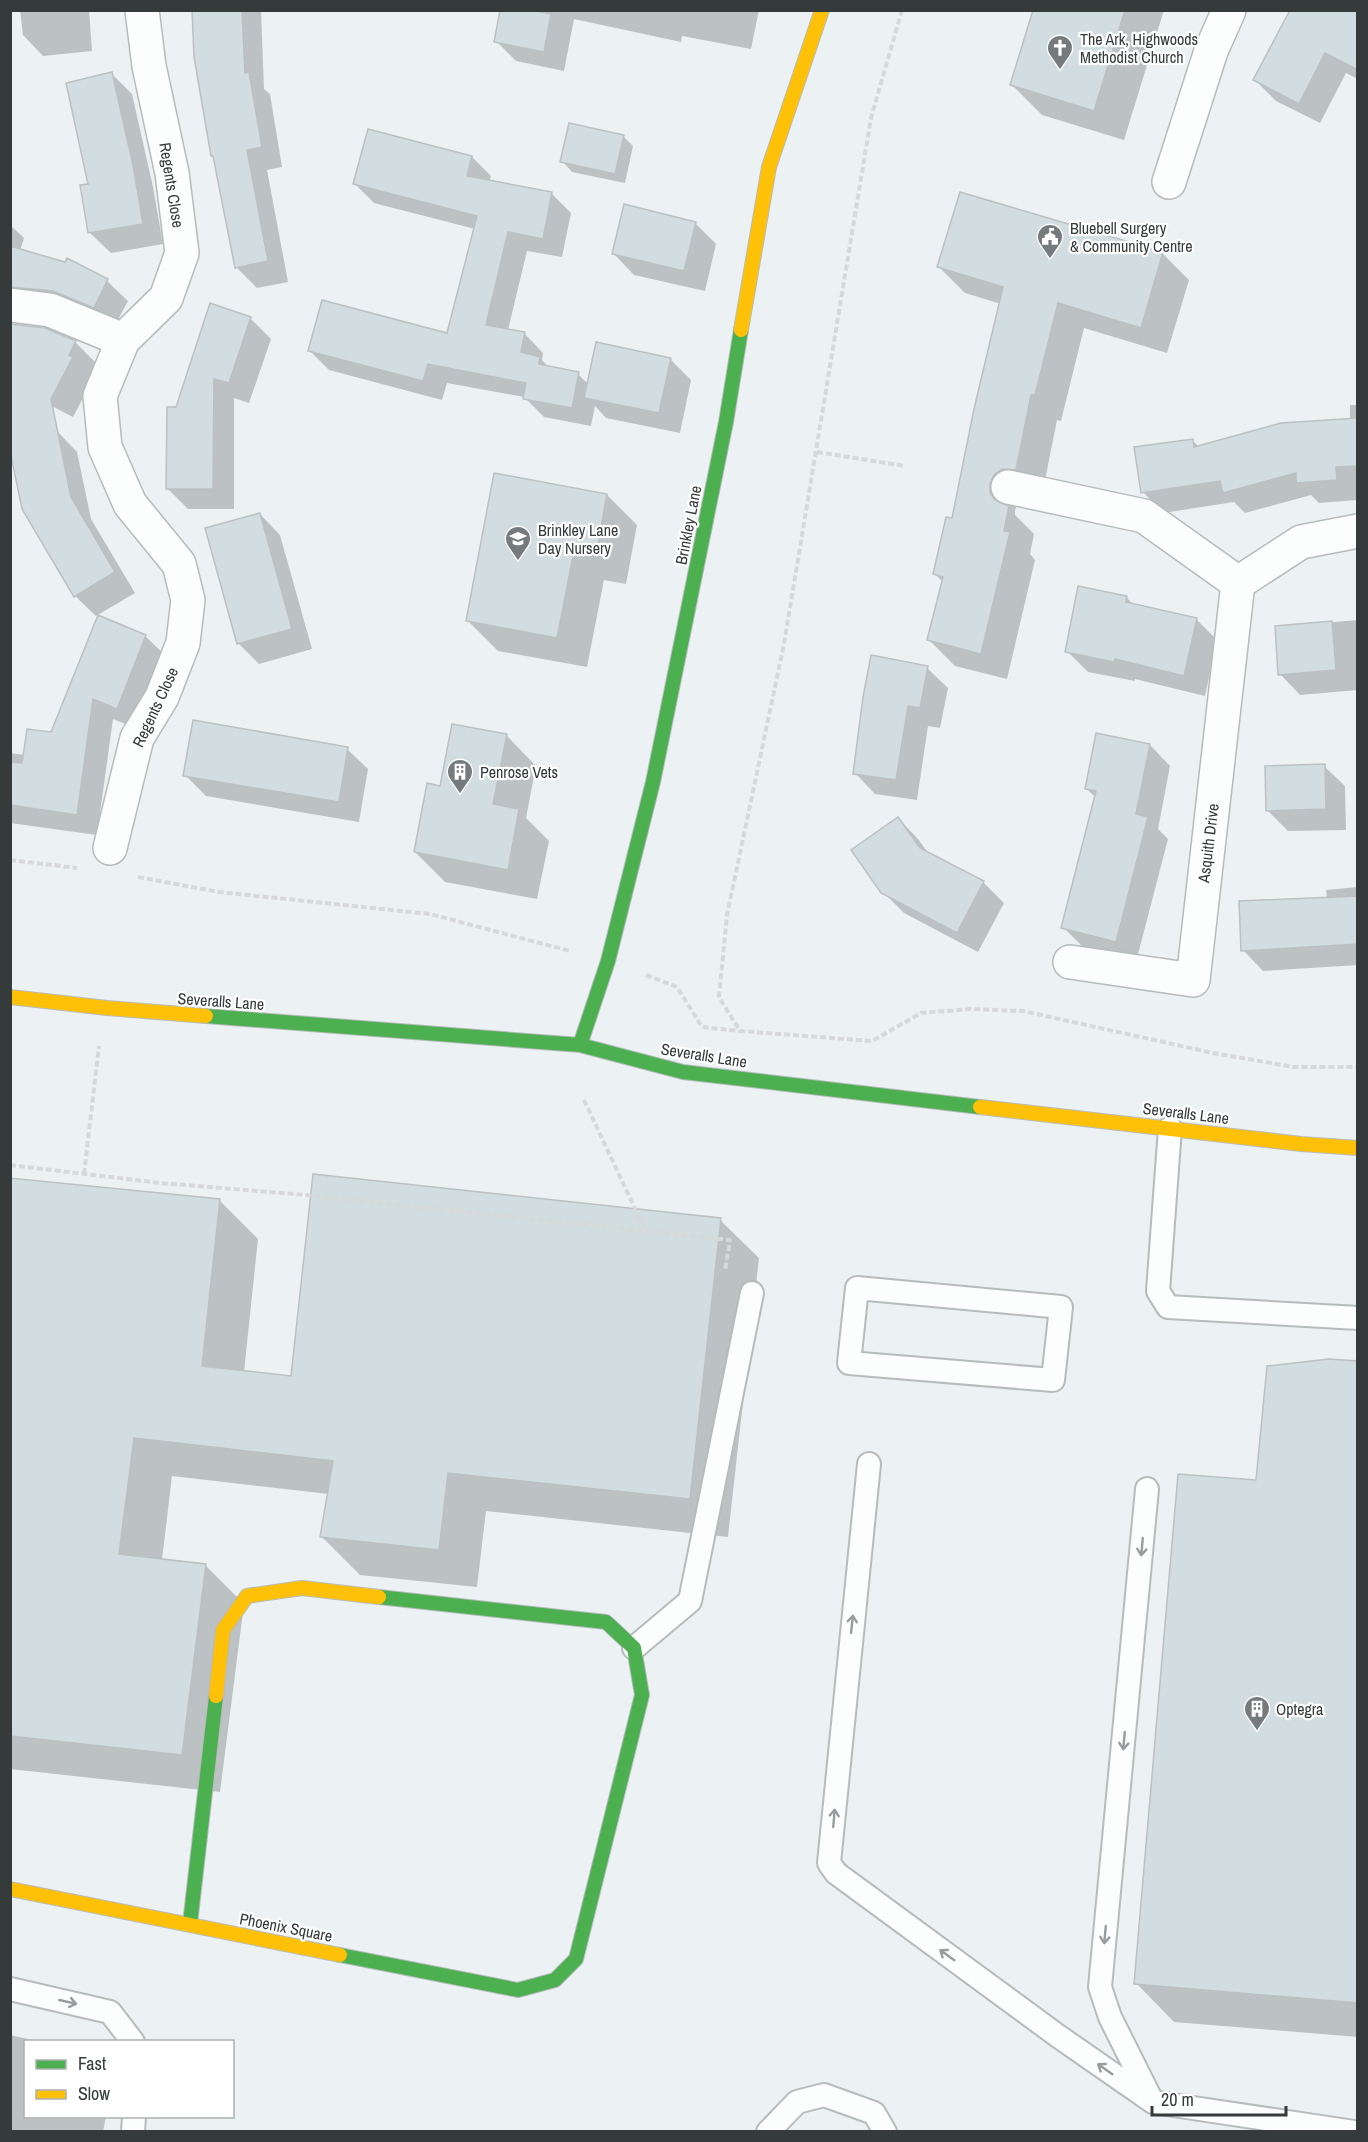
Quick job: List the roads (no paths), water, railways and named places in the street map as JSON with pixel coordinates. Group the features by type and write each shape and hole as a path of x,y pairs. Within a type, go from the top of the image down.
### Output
{"street":[{"name":"Regents Close","path":"110,860 137,738 162,697 183,644 188,600 178,564 130,504 105,447 100,396 123,340 166,298 182,253 172,173 149,66 142,10"},
{"name":"Brinkley Lane","path":"580,1045 608,961 661,741 726,422 770,167 822,10"},
{"path":"1169,182 1211,51 1229,10"},
{"path":"10,305 50,310 123,340"},
{"path":"1008,487 1144,516 1239,583 1301,542 1358,531"},
{"name":"Asquith Drive","path":"1070,962 1192,980 1239,583"},
{"name":"Severalls Lane","path":"10,997 106,1008 580,1045 683,1072 1358,1148"},
{"path":"190,1924 223,1630 247,1596 302,1588 606,1622 634,1648"},
{"name":"Phoenix Square","path":"10,1889 518,1990 555,1980 576,1959 642,1695 634,1648"}],"lane":[{"path":"1170,1128 1158,1291 1168,1307 1358,1318"},
{"path":"857,1288 1061,1307 1053,1380 849,1363 857,1288"},
{"path":"634,1648 690,1601 752,1293"},
{"path":"868,1464 829,1863 836,1873 1058,2037 1153,2102 1354,2132"},
{"path":"1147,1489 1100,1987 1110,2017 1153,2102"},
{"path":"10,1989 110,2012 131,2040"},
{"path":"768,2132 797,2102 824,2095 874,2114 885,2132"}],"place":[{"name":"The Ark, Highwoods Methodist Church","path":"1060,71"},
{"name":"Bluebell Surgery & Community Centre","path":"1050,260"},
{"name":"Brinkley Lane Day Nursery","path":"518,562"},
{"name":"Penrose Vets","path":"460,795"},
{"name":"Optegra","path":"1257,1732"}]}
